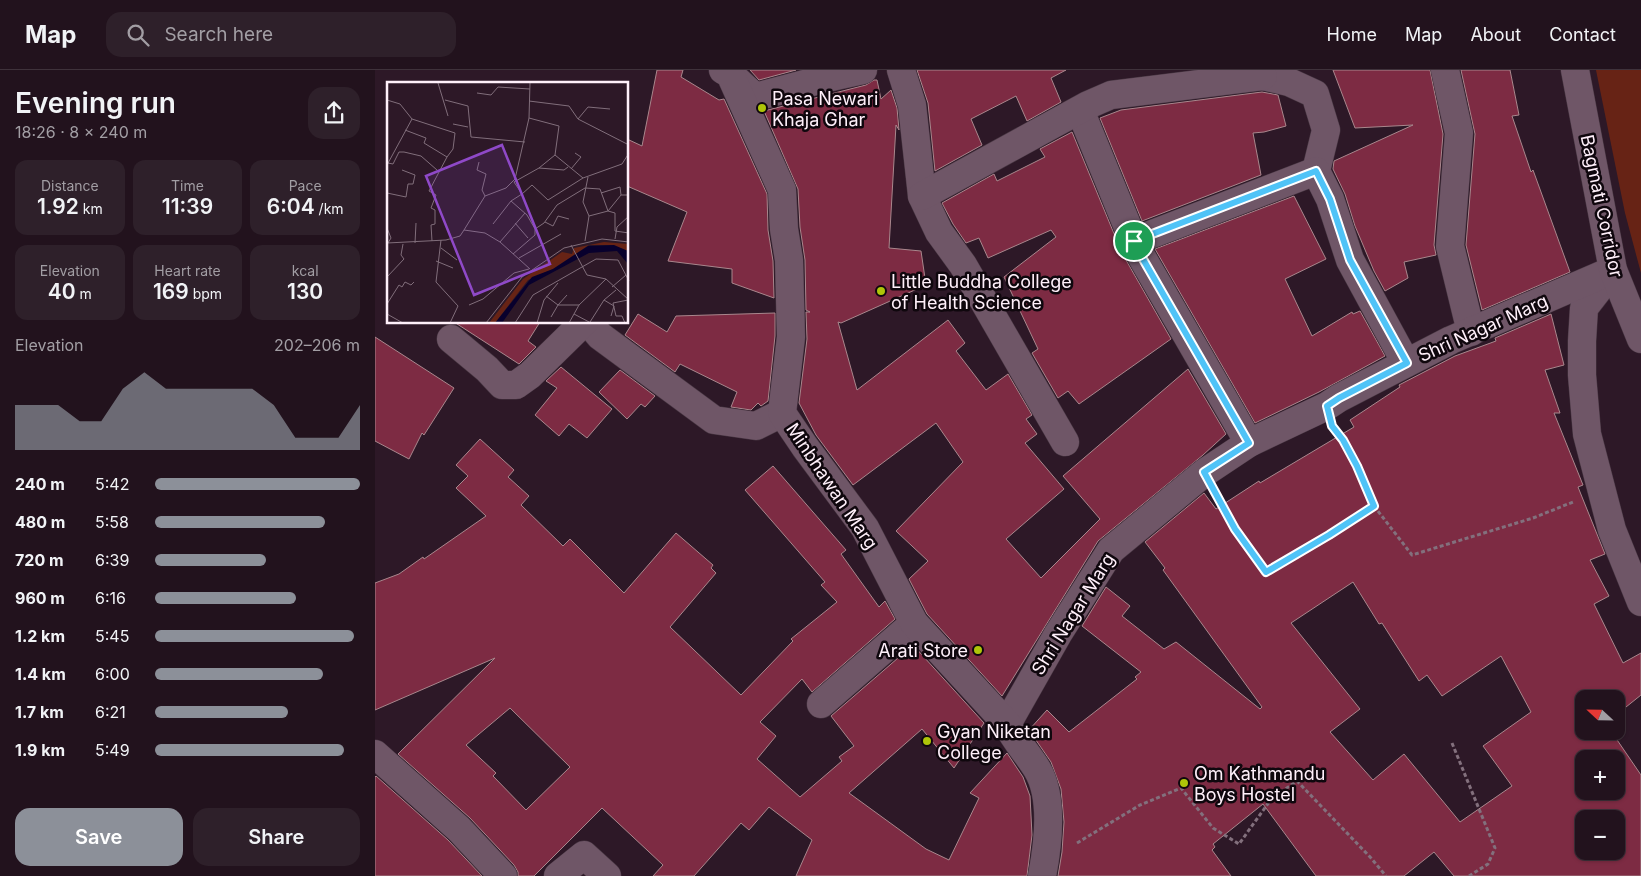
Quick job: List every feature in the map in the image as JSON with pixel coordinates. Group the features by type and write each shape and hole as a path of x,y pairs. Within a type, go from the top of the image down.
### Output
{"street":[{"path":"728,71 755,97 863,70"},
{"path":"901,70 912,105 922,196 939,232 963,266 1065,442"},
{"path":"1445,70 1459,133 1450,246 1471,332"},
{"name":"Bagmati Corridor","path":"1575,70 1613,270 1641,339"},
{"name":"Minbhawan Marg","path":"728,71 782,190 784,229 789,260 791,337 781,413 865,528 913,623 1007,724"},
{"path":"922,196 1111,94 1263,73 1315,94 1326,130 1316,171 1330,199 1350,260 1407,363"},
{"path":"1080,110 1136,247 1249,443"},
{"path":"1134,241 1316,171"},
{"path":"1613,270 1585,308 1581,341 1582,375 1587,434 1597,477 1612,530 1641,602"},
{"name":"Shri Nagar Marg","path":"1007,724 1058,634 1111,550 1204,472 1249,443 1327,406 1407,363 1471,332 1613,270"},
{"path":"451,339 487,369 502,385 516,385 531,376 584,324"},
{"path":"588,324 600,336 714,420 756,426 781,413"},
{"path":"821,704 913,623"},
{"path":"1007,724 1011,734 1038,770 1045,787 1049,829 1043,868"},
{"path":"380,757 459,830 503,876"},
{"path":"559,876 584,855 607,876"}],"path":[{"path":"1327,406 1332,426 1343,440 1357,466 1374,506 1412,555 1533,518 1570,502 1587,498 1597,477"},
{"path":"1204,472 1235,529 1266,572 1374,506"},
{"path":"1453,743 1495,848 1488,864 1469,876"},
{"path":"1043,868 1140,805 1181,788 1213,828 1239,844 1272,798 1297,781 1386,876"}],"shaded area":[{"path":"1596,70 1641,70 1641,273 1625,213"}],"building":[{"path":"657,70 683,70 681,77 719,100 724,99 767,194 774,298 732,283 732,269 668,261 687,212 629,187 629,140 642,146"},
{"path":"750,70 796,70 759,80"},
{"path":"917,70 1066,70 1051,78 1061,102 1027,121 1016,96 971,119 982,145 935,171 928,103"},
{"path":"1333,70 1430,70 1443,134 1434,245 1436,255 1404,262 1408,278 1385,291 1374,271 1355,226 1345,194 1333,169 1334,161 1413,125 1355,128"},
{"path":"1461,70 1510,70 1519,115 1512,116 1531,172 1533,170 1570,272 1482,310 1466,245 1475,134"},
{"path":"877,80 881,99 891,90 897,108 899,130 896,125 889,248 921,251 926,285 841,323 838,322 857,390 948,320 965,343 956,351 986,390 1008,374 1032,415 1026,419 1037,434 1025,443 1064,489 1006,539 1041,578 1100,519 1063,476 1188,369 1226,434 1098,541 1002,696 927,614 909,579 928,561 896,531 963,462 936,423 853,485 816,435 799,403 807,339 806,312 810,312 806,310 805,260 800,227 798,189 764,111 866,85"},
{"path":"1262,92 1278,95 1286,126 1253,133 1261,175 1142,221 1100,118 1121,110"},
{"path":"1072,132 1122,253 1171,339 1079,404 1068,391 1058,398 1032,353 1038,349 1004,277 1056,237 1051,230 988,258 979,238 966,243 942,203 994,174 997,181 1045,157 1040,149"},
{"path":"1294,196 1326,259 1285,279 1312,336 1352,312 1353,314 1360,311 1385,356 1319,392 1255,423 1155,249"},
{"path":"775,313 775,336 768,401 761,406 758,403 751,410 731,407 737,392 680,364 675,372 625,335 638,314 667,332 676,316"},
{"path":"1551,314 1564,365 1545,370 1560,413 1554,413 1583,485 1578,487 1605,554 1590,560 1609,596 1594,604 1623,663 1641,653 1641,695 1625,708 1625,690 1575,690 1575,740 1617,740 1624,750 1575,750 1575,800 1625,800 1625,752 1641,775 1641,876 1454,876 1434,852 1404,876 1316,876 1263,804 1213,844 1215,847 1212,850 1231,876 1058,876 1064,822 1061,789 1051,762 1029,730 1047,710 1069,732 1137,679 1135,677 1141,672 1082,626 1106,587 1130,606 1122,616 1164,649 1176,642 1260,709 1262,707 1163,570 1165,568 1145,542 1204,493 1216,509 1259,481 1260,483 1354,427 1350,420 1400,387 1399,385 1455,356 1496,341 1495,338","holes":["1353,582 1379,624 1382,623 1419,681 1427,675 1442,696 1501,656 1531,712 1483,746 1512,786 1460,822 1404,754 1373,780 1330,732 1360,709 1291,623"]},
{"path":"457,324 539,324 528,341 536,347 519,364"},
{"path":"375,337 454,388 424,435 422,433 409,459 375,441"},
{"path":"561,367 612,409 587,438 569,424 559,436 535,415 557,388 546,381"},
{"path":"620,370 655,396 645,407 641,404 627,419 599,392"},
{"path":"480,439 514,470 508,477 529,496 521,505 563,546 570,539 624,593 676,533 713,565 711,568 716,573 670,627 741,695 793,641 791,639 837,602 821,585 825,582 745,490 773,466 846,550 841,554 879,607 885,601 895,619 812,692 802,679 760,722 776,736 757,759 800,797 842,761 839,757 854,746 831,716 913,645 984,723 954,768 922,729 849,793 926,849 949,860 979,798 970,793 1007,753 1023,777 1030,796 1032,835 1027,876 796,876 812,840 769,807 749,830 741,823 694,876 653,876 663,865 602,808 534,876 518,876 514,865 470,818 398,754 495,658 375,710 375,583 399,574 423,557 424,559 486,516 456,488 468,476 456,465","holes":["510,708 570,767 526,810 493,776 496,773 466,745"]},
{"path":"376,776 448,840 482,876 375,876"}],"place":[{"name":"Pasa Newari Khaja Ghar","path":"762,108"},
{"name":"Little Buddha College of Health Science","path":"881,291"},
{"name":"Arati Store","path":"978,650"},
{"name":"Gyan Niketan College","path":"927,741"},
{"name":"Om Kathmandu Boys Hostel","path":"1184,783"}],"route":[{"path":"1316,171 1330,199 1350,260 1407,363 1327,406 1332,426 1343,440 1357,466 1374,506 1266,572 1235,529 1204,472 1249,443 1134,241 1316,171"}]}
